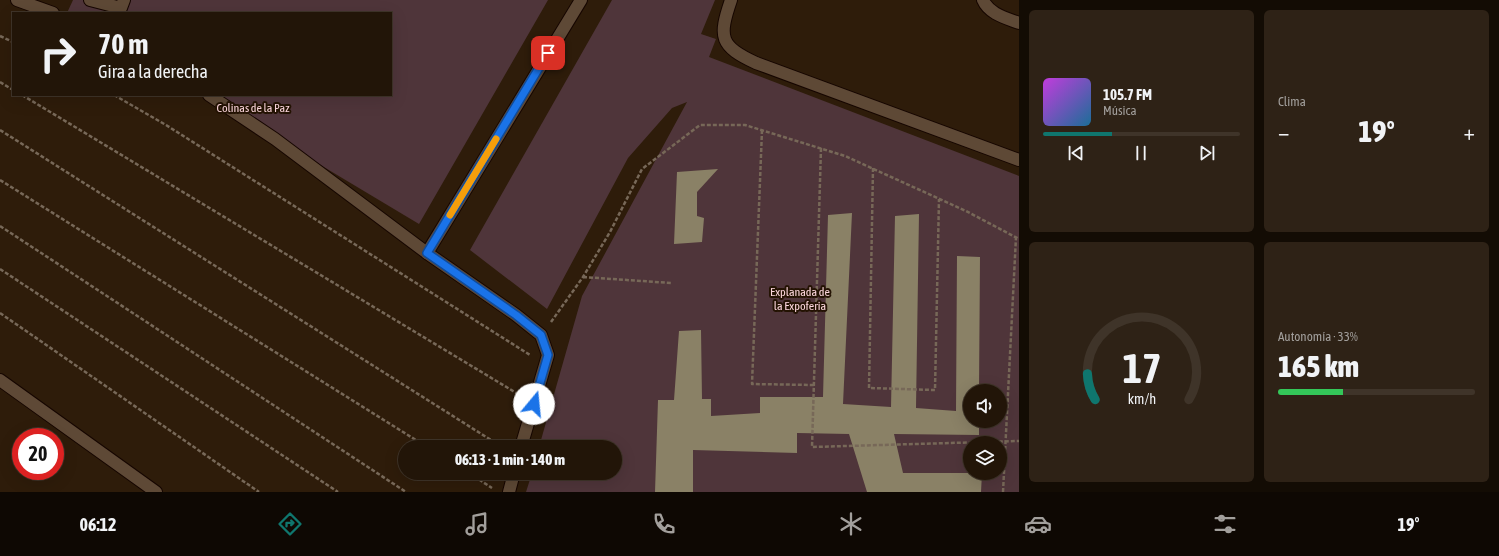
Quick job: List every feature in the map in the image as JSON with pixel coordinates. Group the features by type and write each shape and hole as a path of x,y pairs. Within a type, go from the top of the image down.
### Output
{"street":[{"path":"17,0 50,12"},
{"path":"90,0 126,7"},
{"path":"427,253 581,0"},
{"path":"731,0 722,29 724,39 736,53 756,63 1019,160"},
{"path":"983,0 985,5 996,14 1019,23"},
{"path":"210,96 275,139 427,253 516,315 541,335 548,355 523,440"},
{"path":"0,380 156,492"},
{"path":"509,492 512,480"}],"path":[{"path":"0,36 12,42"},
{"path":"0,82 12,89"},
{"path":"24,96 534,404"},
{"path":"116,96 166,125 546,365"},
{"path":"541,335 583,277 610,232 642,168 700,125 745,125 845,156 940,199 1018,238 1006,436"},
{"path":"0,130 491,440"},
{"path":"762,130 752,384 814,385"},
{"path":"821,148 812,447 963,442"},
{"path":"873,168 869,388 935,390 940,199"},
{"path":"0,180 416,440"},
{"path":"0,226 406,492"},
{"path":"0,269 338,492"},
{"path":"583,277 671,283"},
{"path":"0,313 260,492"},
{"path":"1007,441 1019,441"},
{"path":"480,480 493,488"},
{"path":"1003,492 1004,480"}],"green space":[{"name":"Colinas de la Paz","path":"73,0 548,0 419,224 257,127 210,96 392,96 392,12 67,12"},
{"name":"Explanada de la Expoferia","path":"612,0 715,0 701,34 716,39 709,57 1019,176 1019,492 526,492 530,480 622,480 622,440 541,440 582,296 687,102 672,108 628,158 547,309 470,250"}],"building":[{"path":"718,169 697,192 697,216 704,218 702,242 674,244 677,172"},
{"path":"852,213 843,404 891,407 895,216 919,214 916,408 956,411 957,256 980,257 979,384 963,384 963,428 979,428 979,435 894,434 903,473 963,473 963,480 982,480 981,492 867,492 849,434 797,433 797,453 693,450 693,492 655,492 658,400 674,400 679,331 701,330 702,399 711,399 711,416 760,413 760,397 823,397 828,215"}],"slow traffic":[{"path":"450,215 496,139"}],"route":[{"path":"534,404 548,355 541,335 516,315 427,253 548,53"}]}
